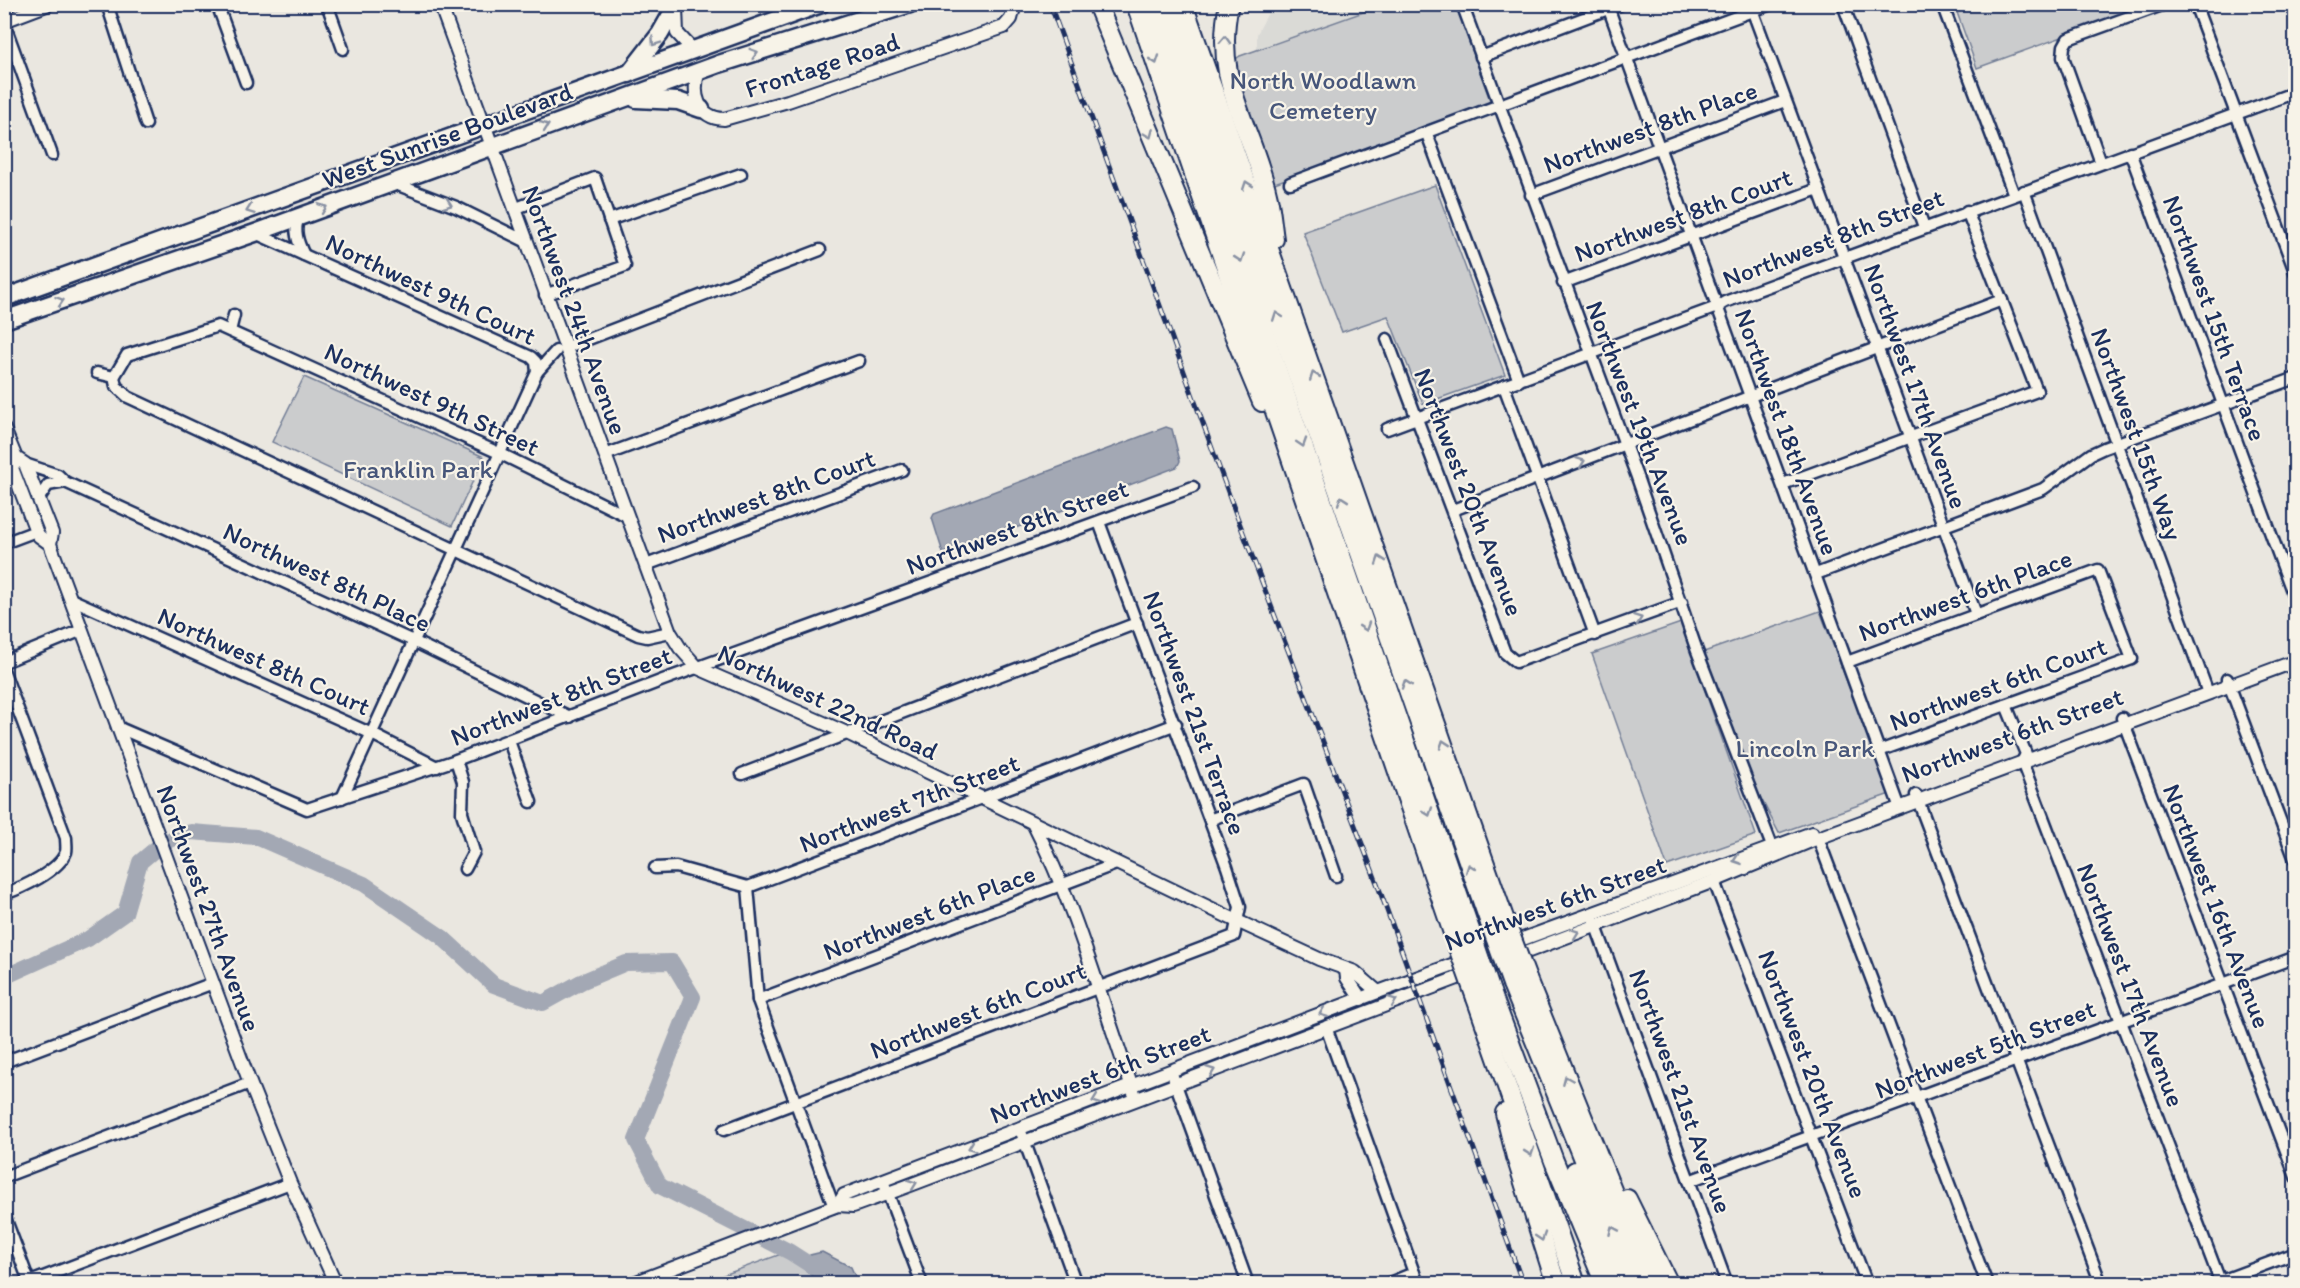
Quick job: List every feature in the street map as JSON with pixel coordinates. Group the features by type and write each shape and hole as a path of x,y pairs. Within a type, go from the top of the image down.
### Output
{"highway":[{"path":"1097,4 1251,380 1288,454"},
{"path":"1136,4 1288,454 1484,995 1576,1284"},
{"path":"1151,4 1462,933"},
{"path":"1167,4 1519,982 1589,1134 1654,1284"},
{"path":"1183,4 1280,280 1497,921"},
{"path":"1229,4 1224,42 1226,70 1268,196 1280,280"},
{"path":"1519,982 1523,1014 1537,1069 1620,1284"},
{"path":"1484,995 1516,1157 1556,1284"},
{"path":"1484,995 1496,1015 1591,1284"},
{"path":"1484,995 1605,1284"},
{"path":"1523,1014 1637,1284"},
{"path":"1589,1134 1642,1226 1670,1284"}],"main road":[{"name":"West Sunrise Boulevard","path":"4,298 821,4"},
{"name":"West Sunrise Boulevard","path":"4,320 300,217 624,98 910,4"},
{"path":"628,75 655,42 677,5"},
{"path":"624,98 665,99 701,110"}],"street":[{"path":"49,4 4,22 52,155"},
{"path":"107,4 146,124"},
{"path":"217,4 246,83"},
{"path":"327,4 343,49"},
{"name":"Northwest 24th Avenue","path":"440,4 545,295 561,349 605,455 670,632"},
{"name":"Frontage Road","path":"701,110 715,119 724,119 909,61 1004,27 1011,19 1015,4"},
{"name":"Northwest 19th Avenue","path":"1462,4 1682,602 1697,651 1774,852"},
{"path":"1481,57 1621,4"},
{"path":"1290,183 1627,59 1751,8 1772,4"},
{"path":"1843,4 1924,227"},
{"path":"1942,4 2019,193"},
{"path":"2101,163 2063,57 2064,46 2068,39 2165,4"},
{"path":"2194,4 2295,274"},
{"path":"677,5 677,33 694,51"},
{"name":"Northwest 18th Avenue","path":"1608,7 1899,805"},
{"name":"Northwest 17th Avenue","path":"1751,8 1976,614"},
{"path":"699,72 695,93 701,110"},
{"name":"Northwest 8th Street","path":"1387,429 1590,355 1967,211 2295,92"},
{"name":"Northwest 8th Place","path":"1531,195 1785,101"},
{"path":"1427,134 1519,381"},
{"name":"Northwest 15th Terrace","path":"2130,152 2295,602"},
{"path":"609,220 741,174"},
{"path":"514,208 595,178 625,266 545,295"},
{"path":"393,183 456,207 525,241"},
{"name":"Northwest 8th Court","path":"1563,283 1818,189"},
{"name":"Northwest 15th Way","path":"2019,193 2116,444 2207,690"},
{"path":"1783,484 2037,391 1967,211"},
{"name":"Northwest 9th Court","path":"300,217 295,225 298,244 304,255"},
{"name":"Northwest 9th Court","path":"255,233 535,365 561,349 820,250"},
{"path":"1453,510 2002,300"},
{"path":"230,331 234,315"},
{"name":"Northwest 9th Street","path":"114,377 127,355 218,326 499,453 627,516"},
{"name":"Northwest 20th Avenue","path":"1387,339 1505,653 1516,662 1595,635"},
{"path":"605,455 859,361"},
{"path":"342,798 499,453 535,365"},
{"path":"97,373 114,377 116,387 128,397 638,635 647,637 670,632"},
{"path":"1816,574 2043,489 2091,454 2295,378"},
{"path":"1504,386 1595,635 1682,602"},
{"name":"Northwest 27th Avenue","path":"5,433 39,498 52,533 50,544 166,859 250,1083 332,1282"},
{"name":"Northwest 8th Place","path":"20,461 47,470 65,482 413,641 570,717"},
{"name":"Northwest 27th Avenue","path":"20,461 12,468 36,531 50,544"},
{"name":"Northwest 8th Court","path":"646,565 902,470"},
{"path":"39,498 48,485 65,482"},
{"name":"Northwest 8th Street","path":"117,727 307,809 509,741 698,668 1194,487"},
{"name":"Northwest 21st Terrace","path":"1099,522 1212,819 1240,907 1238,921"},
{"path":"4,543 36,531"},
{"name":"Northwest 6th Place","path":"1847,662 2098,570 2132,659"},
{"name":"Northwest 8th Court","path":"71,599 370,733 437,767"},
{"path":"742,774 1137,623"},
{"path":"4,662 82,630"},
{"name":"Northwest 22nd Road","path":"670,632 680,648 698,668 849,734 1116,864 1362,976 1378,992"},
{"name":"Northwest 6th Street","path":"631,1284 836,1206 853,1206 1137,1100 1326,1028 1594,919 2207,690 2295,654"},
{"name":"Northwest 6th Court","path":"1880,752 2132,659"},
{"name":"Northwest 6th Street","path":"2228,682 2295,661"},
{"path":"4,672 66,838 66,852 61,859 30,885 4,894"},
{"path":"2228,682 2295,862"},
{"name":"Northwest 17th Avenue","path":"2007,705 2024,758 2216,1282"},
{"name":"Northwest 16th Avenue","path":"2123,721 2295,1177"},
{"name":"Northwest 7th Street","path":"748,887 1176,724"},
{"path":"509,741 531,802"},
{"path":"456,760 462,782 462,813 474,852 465,869"},
{"path":"1212,819 1304,784 1336,876"},
{"path":"1918,798 2101,1284"},
{"name":"Northwest 6th Street","path":"836,1206 844,1195 1378,992 1714,881 1774,852 1818,838 1899,805"},
{"path":"1034,825 1047,849 1099,988 1137,1100"},
{"path":"1047,849 1051,833"},
{"path":"1818,838 1987,1284"},
{"name":"Northwest 6th Place","path":"758,1000 1116,864"},
{"path":"655,868 676,867 748,887 758,1000 836,1206"},
{"name":"Northwest 20th Avenue","path":"1714,881 1868,1284"},
{"name":"Northwest 21st Avenue","path":"1594,919 1727,1284"},
{"name":"Northwest 6th Court","path":"724,1130 1234,936 1238,921"},
{"name":"Northwest 5th Street","path":"1689,1181 2295,957"},
{"path":"1346,970 1347,978 1361,999"},
{"path":"4,1062 213,983"},
{"path":"1326,1028 1416,1278 1387,1284"},
{"path":"1170,1071 1248,1284"},
{"path":"4,1177 250,1083"},
{"path":"1020,1129 1076,1284"},
{"path":"884,1181 922,1284"},
{"path":"4,1215 28,1283 290,1183"},
{"path":"2216,1282 2295,1252"}],"shaded area":[{"path":"1272,4 1383,5 1257,50 1257,34"},
{"path":"1166,427 1172,429 1180,461 1177,467 955,551 943,553 932,518 934,514"},
{"path":"822,1252 851,1267 858,1283 819,1283 804,1268 810,1255"}],"green space":[{"path":"1954,4 2150,5 1977,68"},
{"name":"North Woodlawn Cemetery","path":"1383,5 1456,5 1491,103 1272,184 1233,61 1240,56"},
{"path":"1435,185 1505,375 1423,404 1388,316 1342,332 1303,232"},
{"name":"Franklin Park","path":"304,377 484,457 452,526 272,442"},
{"name":"Lincoln Park","path":"1820,611 1890,794 1779,833 1749,775 1704,652"},
{"path":"1681,623 1756,835 1667,866 1592,654"},
{"path":"784,1253 816,1278 819,1283 699,1284"}],"waterway":[{"path":"4,977 88,939 125,913 140,862 164,842 191,832 256,837 364,884 442,937 494,985 543,1003 581,982 626,963 672,962 693,997 636,1140 660,1186 790,1252 826,1275 830,1284"}],"railway":[{"path":"1050,4 1236,514 1377,883 1523,1284"}]}
